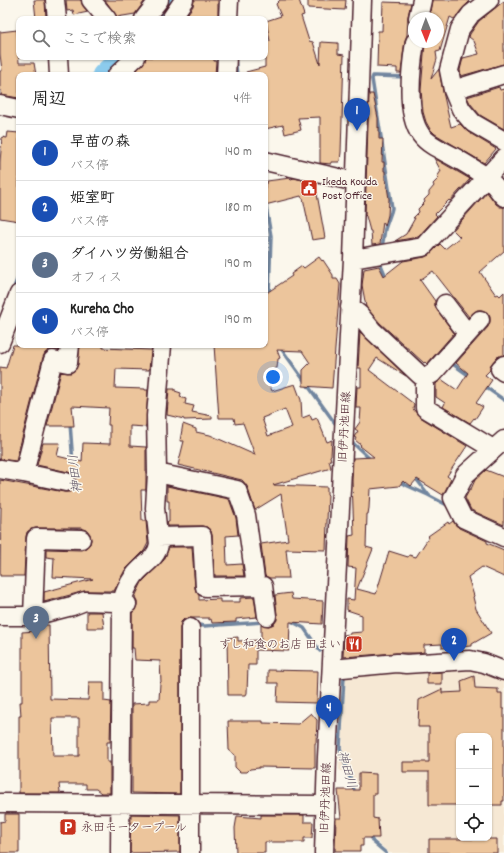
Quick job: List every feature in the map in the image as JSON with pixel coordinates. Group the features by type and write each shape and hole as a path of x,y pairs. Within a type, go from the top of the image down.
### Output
{"street":[{"path":"55,0 57,16"},
{"path":"91,0 104,16"},
{"path":"146,16 159,0"},
{"path":"173,16 184,0"},
{"path":"228,16 229,0"},
{"name":"旧伊丹池田線","path":"324,853 325,805 353,259 362,0"},
{"path":"419,12 422,0"},
{"path":"489,0 471,14 460,29 449,70 453,90 461,109 473,123 504,141"},
{"path":"414,48 411,84 414,117 417,128 422,137 432,145 486,177 504,197"},
{"path":"58,60 59,72"},
{"path":"121,72 133,60"},
{"path":"226,60 226,72"},
{"path":"453,90 504,74"},
{"path":"0,105 16,108"},
{"path":"353,259 423,247 504,158"},
{"path":"268,162 356,182"},
{"path":"0,343 16,302"},
{"path":"445,304 467,333"},
{"path":"350,307 359,314 372,330 425,378"},
{"path":"425,378 432,374 480,320"},
{"path":"24,473 53,360 68,363 70,348"},
{"path":"120,853 124,596 133,578 157,552 159,544 155,508 157,473 156,416 162,348"},
{"path":"504,365 500,369 504,372"},
{"path":"425,378 425,408 498,445 465,475 453,498 463,518 504,537"},
{"path":"0,469 66,482"},
{"path":"157,473 237,490 246,515 256,586"},
{"path":"158,537 202,536 205,587 263,586 267,616"},
{"path":"33,616 36,538 80,539"},
{"path":"0,616 33,616 72,606 85,601 125,603"},
{"path":"190,628 190,853"},
{"path":"332,669 397,663 470,660 484,663 504,671"},
{"path":"0,803 325,805"}],"shaded area":[{"path":"475,667 504,677 504,853 389,853 373,838 361,807 351,774 339,770 339,755 346,757 342,749 346,673"}],"building":[{"path":"34,0 45,0 46,16 36,16"},
{"path":"66,0 81,0 83,6 88,12 74,15 73,10 67,11"},
{"path":"105,0 144,0 135,14 116,16"},
{"path":"194,0 218,0 218,16 186,16 193,6"},
{"path":"280,0 299,0 304,15 301,16 309,41 313,42 320,64 321,42 338,43 338,54 344,55 341,152 339,162 331,162 331,164 320,163 320,117 298,118 301,130 285,134 283,125 268,128 268,72 246,72 265,67 265,60 268,60 268,41 270,41 268,20 281,16 276,4"},
{"path":"308,0 346,0 345,10 308,8"},
{"path":"432,0 467,0 469,2 454,19 450,17 444,37 444,12 430,12"},
{"path":"504,1 504,64 461,76 460,70 463,58 479,54 474,41 469,37 470,34 479,21"},
{"path":"383,2 411,3 408,12 407,35 401,73 397,73 397,68 377,67 378,31 382,31"},
{"path":"16,30 16,60 19,60 19,63 34,63 36,72 16,72 16,98 1,95 0,71 2,71 0,32"},
{"path":"424,48 441,48 440,51 436,52 437,59 431,79 439,69 451,127 460,124 468,132 496,149 484,163 435,134 430,129 423,112 421,90"},
{"path":"145,60 216,61 215,72 139,72 137,70"},
{"path":"499,87 500,90 504,89 504,129 480,115 467,97"},
{"path":"369,94 373,94 378,118 379,139 383,139 382,162 384,162 385,180 389,199 388,215 385,226 383,222 380,244 372,245 371,231 365,215"},
{"path":"8,132 16,133 16,221 0,218 0,162 2,137 7,138"},
{"path":"434,158 470,179 450,201 449,200 435,214 437,216 418,237 395,241 406,234 415,218 413,218 419,212 418,209 425,202 424,200 434,186 433,184 439,178 437,177 441,171"},
{"path":"294,178 315,183 325,238 312,240 303,198 301,196 268,204 268,181"},
{"path":"487,192 496,204 500,207 504,207 504,251 480,272 496,295 498,294 500,296 504,292 504,355 497,357 490,366 490,370 485,375 492,380 476,403 483,407 475,419 474,418 470,423 443,407 445,403 436,397 436,384 441,379 457,390 468,373 456,363 488,327 490,317 487,312 477,310 469,317 433,271 420,280 435,301 437,310 454,333 427,364 425,362 424,363 380,323 366,307 362,285 364,269 379,266 384,276 403,261 425,257 440,244 445,249 460,237 453,230"},
{"path":"319,257 322,261 323,260 333,275 333,279 337,279 340,284 332,388 303,386 303,370 310,363 302,351 277,350 280,358 278,359 277,368 265,373 272,391 295,384 301,400 302,418 310,415 312,420 317,418 327,442 332,440 331,460 329,460 331,468 273,485 327,487 326,550 286,549 289,578 270,578 265,576 261,544 288,540 281,494 255,510 247,486 242,480 178,465 184,441 180,441 183,424 196,429 196,432 210,435 255,455 243,423 235,424 234,418 219,418 214,348 268,348 268,292 292,276 291,274 302,266 304,268","holes":["285,409 292,427 268,436 262,418"]},
{"path":"360,332 406,376 377,358 369,370 414,404 413,409 420,417 467,446 447,476 451,479 443,495 417,479 411,486 403,481 399,486 370,489 369,508 367,514 366,547 373,549 357,589 376,594 389,551 408,557 409,555 416,557 429,537 428,536 448,522 449,524 453,521 459,528 504,550 504,577 482,567 468,577 474,596 476,609 491,633 472,644 472,646 442,648 442,644 424,645 424,652 419,653 396,653 343,657 344,635 362,632 362,615 347,610 347,599 354,600 356,568 348,567 349,536 354,535 352,481 353,458 374,457 360,446 361,445 355,440 356,438 354,437 358,431 355,429 360,422 361,408 356,408 357,387 361,387 361,368 358,368"},
{"path":"13,345 16,345 16,348 59,348 59,350 49,350 43,357 16,461 0,459 0,367 6,368"},
{"path":"80,348 151,350 149,370 116,369 115,388 148,390 146,427 130,426 130,446 146,447 146,490 141,490 142,521 146,521 148,543 144,551 125,570 114,591 85,591 44,602 44,592 93,579 53,577 54,558 46,557 46,549 81,550 90,544 90,534 87,530 81,528 31,529 27,532 26,537 24,576 0,576 0,480 70,492 74,489 76,484 76,478 73,474 37,465 43,443 60,443 57,456 82,462 83,443 110,444 110,425 108,425 109,408 72,406 74,426 47,426 61,372 71,373 76,369"},
{"path":"169,389 175,389 175,391 181,393 180,397 186,399 185,404 194,406 192,412 212,416 212,419 184,420 167,415"},
{"path":"486,470 504,477 504,525 471,510 465,498 475,480"},
{"path":"167,486 229,499 236,518 238,535 226,536 227,565 242,564 244,576 215,576 212,535 211,531 207,527 168,526 169,501 167,501"},
{"path":"169,547 192,547 195,588 199,595 199,600 220,599 220,602 240,602 240,598 254,597 257,617 236,619 236,622 212,623 211,619 209,620 209,618 190,618 184,619 181,622 180,794 132,793 132,704 149,703 149,700 159,700 161,682 160,661 135,660 134,648 132,648 132,613 137,605 135,597 142,582 164,560"},
{"path":"291,593 292,599 323,601 322,624 290,622 289,651 256,650 256,665 248,665 246,695 228,695 227,638 238,637 238,641 261,640 261,624 269,626 274,624 277,620 275,595"},
{"path":"87,612 102,612 104,628 87,628"},
{"path":"49,625 50,699 88,700 89,682 104,682 104,701 111,702 110,742 107,742 107,762 110,762 110,793 101,793 96,789 86,789 86,784 59,784 60,793 19,793 19,716 21,716 20,702 22,702 22,632 36,631 36,626","holes":["52,718 79,718 79,756 53,756"]},
{"path":"268,670 318,671 317,703 277,702 278,683 268,683"},
{"path":"442,672 442,684 427,684 427,673"},
{"path":"474,676 475,688 498,689 498,693 502,693 502,709 504,709 504,801 502,801 502,805 492,805 492,733 456,733 456,805 429,805 429,772 403,772 403,762 429,762 429,727 418,727 419,700 442,689 442,693 462,692 461,681"},
{"path":"311,713 317,720 315,768 259,767 250,769 247,772 240,772 235,767 235,755 229,750 228,721 263,721 263,723 298,724"},
{"path":"359,773 376,774 376,794 373,794 373,818 378,819 379,838 363,838 363,846 360,846 360,851 335,851 336,818 341,818 338,790 359,790"},
{"path":"5,814 19,814 19,853 0,853 0,822 5,821"},
{"path":"131,814 180,815 180,852 130,853"},
{"path":"261,815 304,815 304,822 313,822 312,838 304,838 304,842 265,842 265,853 236,853 235,828 237,816 261,818"},
{"path":"429,839 492,841 492,839 497,839 497,853 429,853"}],"waterway":[{"name":"神田川","path":"160,16 171,0"},
{"path":"212,16 222,6"},
{"name":"神田川","path":"106,72 119,60"},
{"path":"235,60 237,72"},
{"path":"382,248 385,229 392,208 372,79 373,76 407,77"},
{"path":"268,218 271,236 269,295"},
{"path":"381,265 387,279"},
{"path":"13,290 16,282"},
{"path":"280,347 337,426"},
{"path":"450,362 471,377"},
{"path":"484,386 504,400"},
{"name":"神田川","path":"70,423 73,464"},
{"path":"354,444 371,460"},
{"name":"神田川","path":"73,470 76,492"},
{"path":"415,476 428,494"},
{"path":"397,481 447,505"},
{"name":"神田川","path":"194,624 204,626 279,621"},
{"name":"神田川","path":"293,622 304,628 320,651"},
{"name":"神田川","path":"344,677 340,748 355,793"},
{"name":"神田川","path":"369,835 373,842 386,853"}],"place":[{"name":"早苗の森","path":"357,131"},
{"name":"Ikeda Kouda Post Office","path":"309,188"},
{"name":"ダイハツ労働組合","path":"36,639"},
{"name":"すし和食のお店 田まい","path":"354,644"},
{"name":"姫室町","path":"454,661"},
{"name":"Kureha Cho","path":"329,728"},
{"name":"永田モータープール","path":"68,827"}]}
